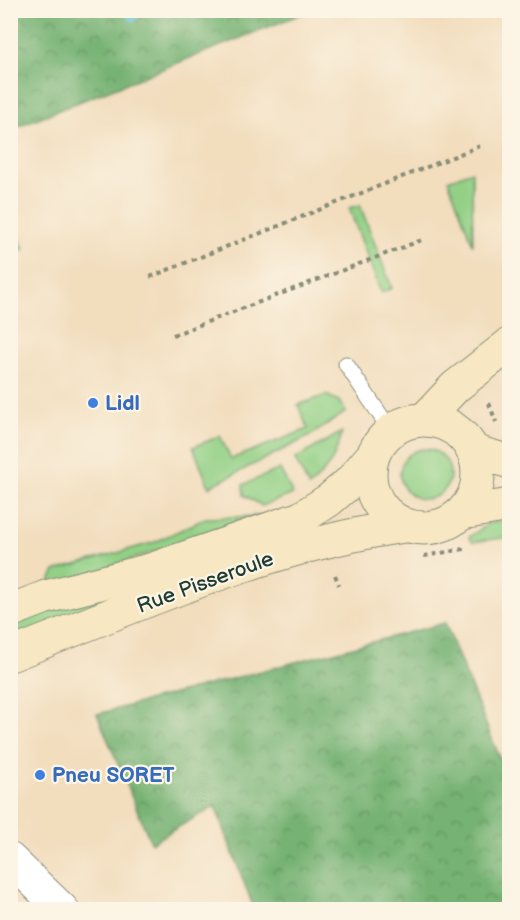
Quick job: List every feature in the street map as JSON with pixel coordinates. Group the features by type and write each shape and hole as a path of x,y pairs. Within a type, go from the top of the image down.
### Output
{"main road":[{"path":"425,419 455,387 510,344"},
{"path":"462,513 475,494 478,480 478,465 473,450 458,431 443,423 425,419 407,422 382,443 370,466 370,483 376,501 388,515 405,526 422,529 440,526 462,513 510,505"},
{"name":"Rue Pisseroule","path":"10,611 46,597 150,570 300,518 330,500 350,482 382,443"},
{"path":"473,450 510,462"},
{"name":"Rue Pisseroule","path":"10,655 222,572 357,533 405,526"}],"street":[{"path":"10,859 63,909"}],"lane":[{"path":"346,364 382,443"}],"path":[{"path":"150,277 480,146"},
{"path":"173,335 422,240"},
{"path":"488,401 499,429"},
{"path":"422,557 466,549"},
{"path":"325,577 335,574"}],"green space":[{"path":"11,10 309,10 309,11 11,129"},
{"path":"472,171 473,245 448,180"},
{"path":"360,205 392,288 381,293 349,208"},
{"path":"10,215 24,249 11,254 10,254"},
{"path":"326,395 339,401 346,412 308,437 209,487 193,447 220,436 231,459 308,429 298,405"},
{"path":"342,432 330,462 309,487 295,459"},
{"path":"420,449 430,449 443,456 450,469 450,479 443,492 430,499 420,499 411,495 404,488 400,479 400,469 404,460 411,453"},
{"path":"280,469 293,494 262,506 244,495 243,485"},
{"path":"261,516 46,588 55,571 155,542 206,518"},
{"path":"509,518 509,537 473,542 469,537 490,523"},
{"path":"142,588 11,641 11,625 56,608"},
{"path":"445,623 509,781 509,909 254,909 215,806 151,843 97,714"}],"waterway":[{"path":"132,16 141,10"}],"place":[{"name":"Lidl","path":"93,403"},
{"name":"Pneu SORET","path":"40,775"}]}
